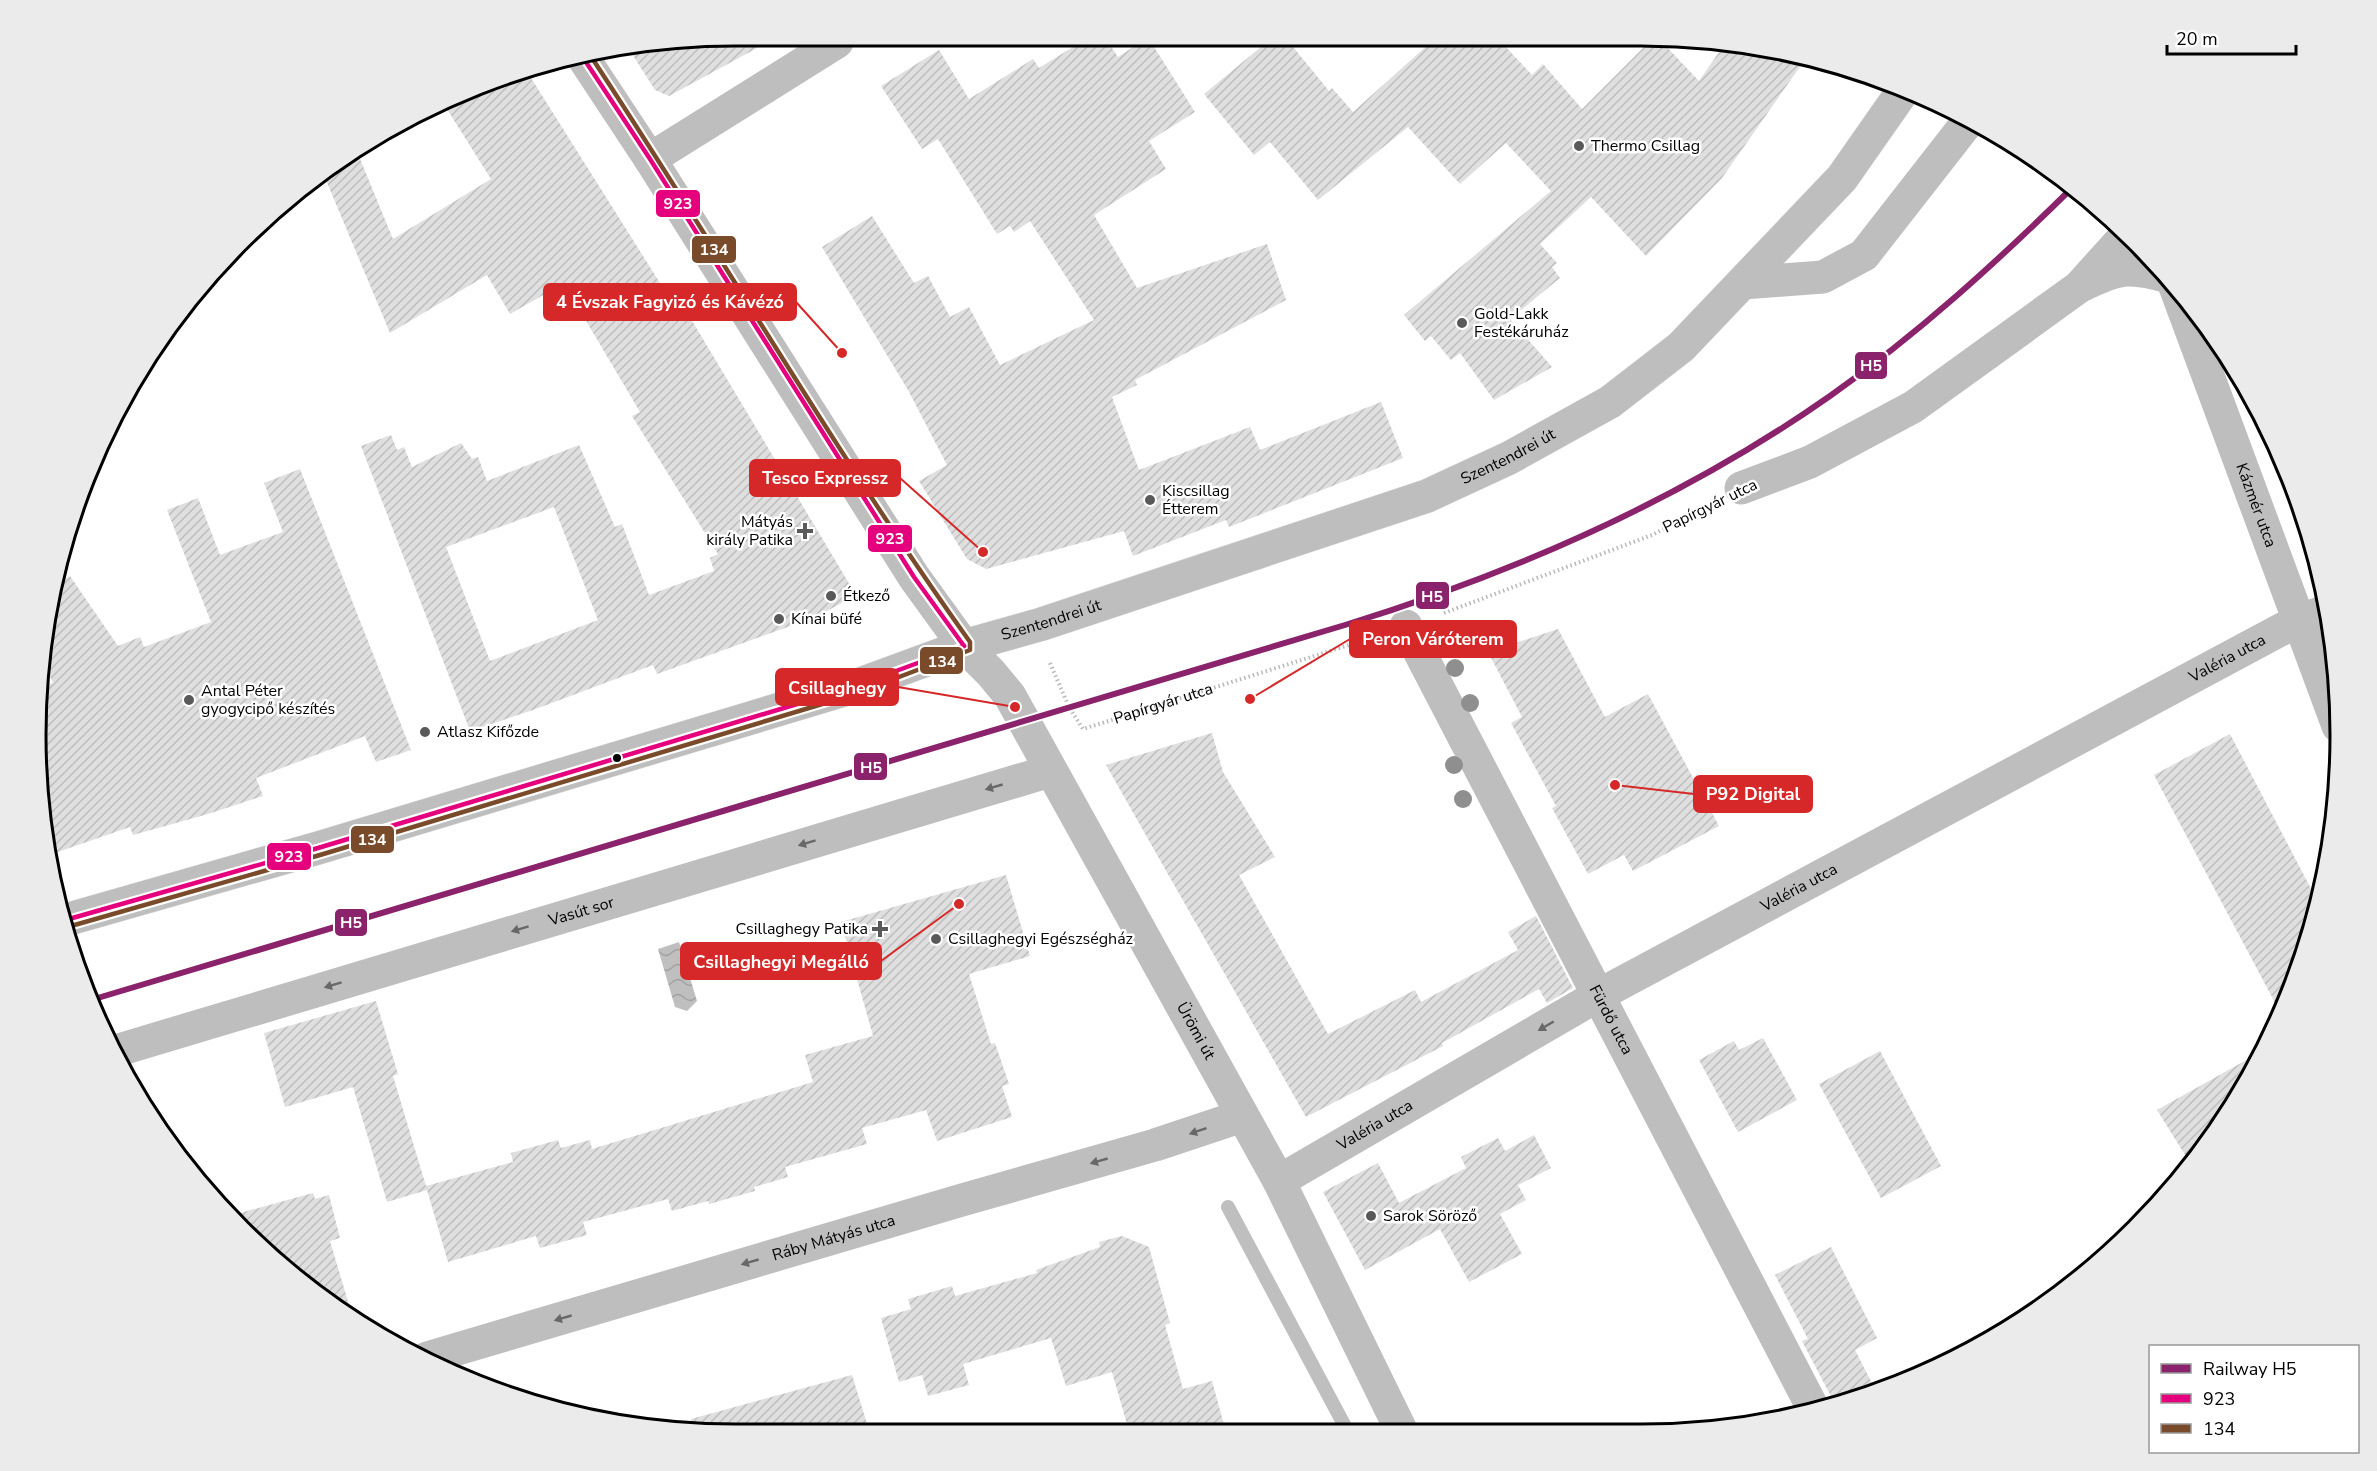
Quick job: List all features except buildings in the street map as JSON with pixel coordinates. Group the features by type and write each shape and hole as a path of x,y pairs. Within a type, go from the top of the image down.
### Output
{"street":[{"path":"650,159 831,46"},
{"name":"Ürömi út","path":"587,63 650,159 914,577 964,646 992,673 1010,696 1279,1181 1398,1424"},
{"name":"Szentendrei út","path":"71,918 847,689 964,646 1042,624 1427,496 1489,467 1610,402 1681,347 1842,178 1899,97"},
{"path":"1743,283 1823,277 1864,255 1964,127"},
{"name":"Papírgyár utca","path":"1741,488 1810,462 1913,407 2079,287 2121,241"},
{"path":"2079,287 2110,272 2126,269 2152,272"},
{"name":"Kázmér utca","path":"2205,340 2313,616 2328,684"},
{"name":"Valéria utca","path":"1279,1181 1597,996 2313,616"},
{"name":"Fürdő utca","path":"1406,626 1810,1403"},
{"name":"Vasút sor","path":"123,1049 1050,771"},
{"name":"Ráby Mátyás utca","path":"436,1355 1155,1145 1242,1116"}],"path":[{"name":"Papírgyár utca","path":"1048,653 1068,707 1083,729 1406,626 1652,535 1741,488"},
{"path":"1241,679 1244,686"}],"water":[{"path":"679,942 697,1001 687,1011 675,1007 658,949"}],"waterway":[{"path":"1228,1207 1344,1424"}],"rail line":[{"name":"H5","path":"99,998 1345,625 1473,581 1535,556 1657,500 1716,468 1830,396 1926,322 2016,242 2066,193"}],"transit line":[{"name":"134","path":"73,925 320,855 849,696 970,650 970,642 824,424 594,62"},
{"name":"923","path":"587,63 650,159 914,577 964,646"},
{"name":"923","path":"71,918 318,848 847,689 964,646"}],"place":[{"name":"Thermo Csillag","path":"1579,146"},
{"name":"Gold-Lakk Festékáruház","path":"1462,323"},
{"name":"4 Évszak Fagyizó és Kávézó","path":"842,353"},
{"name":"Kiscsillag Étterem","path":"1150,500"},
{"name":"Mátyás király Patika","path":"805,531"},
{"name":"Tesco Expressz","path":"983,552"},
{"name":"Étkező","path":"831,596"},
{"name":"Kínai büfé","path":"779,619"},
{"name":"Peron Váróterem","path":"1250,699"},
{"name":"Antal Péter gyogycipő készítés","path":"189,700"},
{"name":"Csillaghegy","path":"1015,707"},
{"name":"Atlasz Kifőzde","path":"425,732"},
{"name":"P92 Digital","path":"1615,785"},
{"name":"Csillaghegyi Megálló","path":"959,904"},
{"name":"Csillaghegy Patika","path":"880,929"},
{"name":"Csillaghegyi Egészségház","path":"936,939"},
{"name":"Sarok Söröző","path":"1371,1216"}]}
